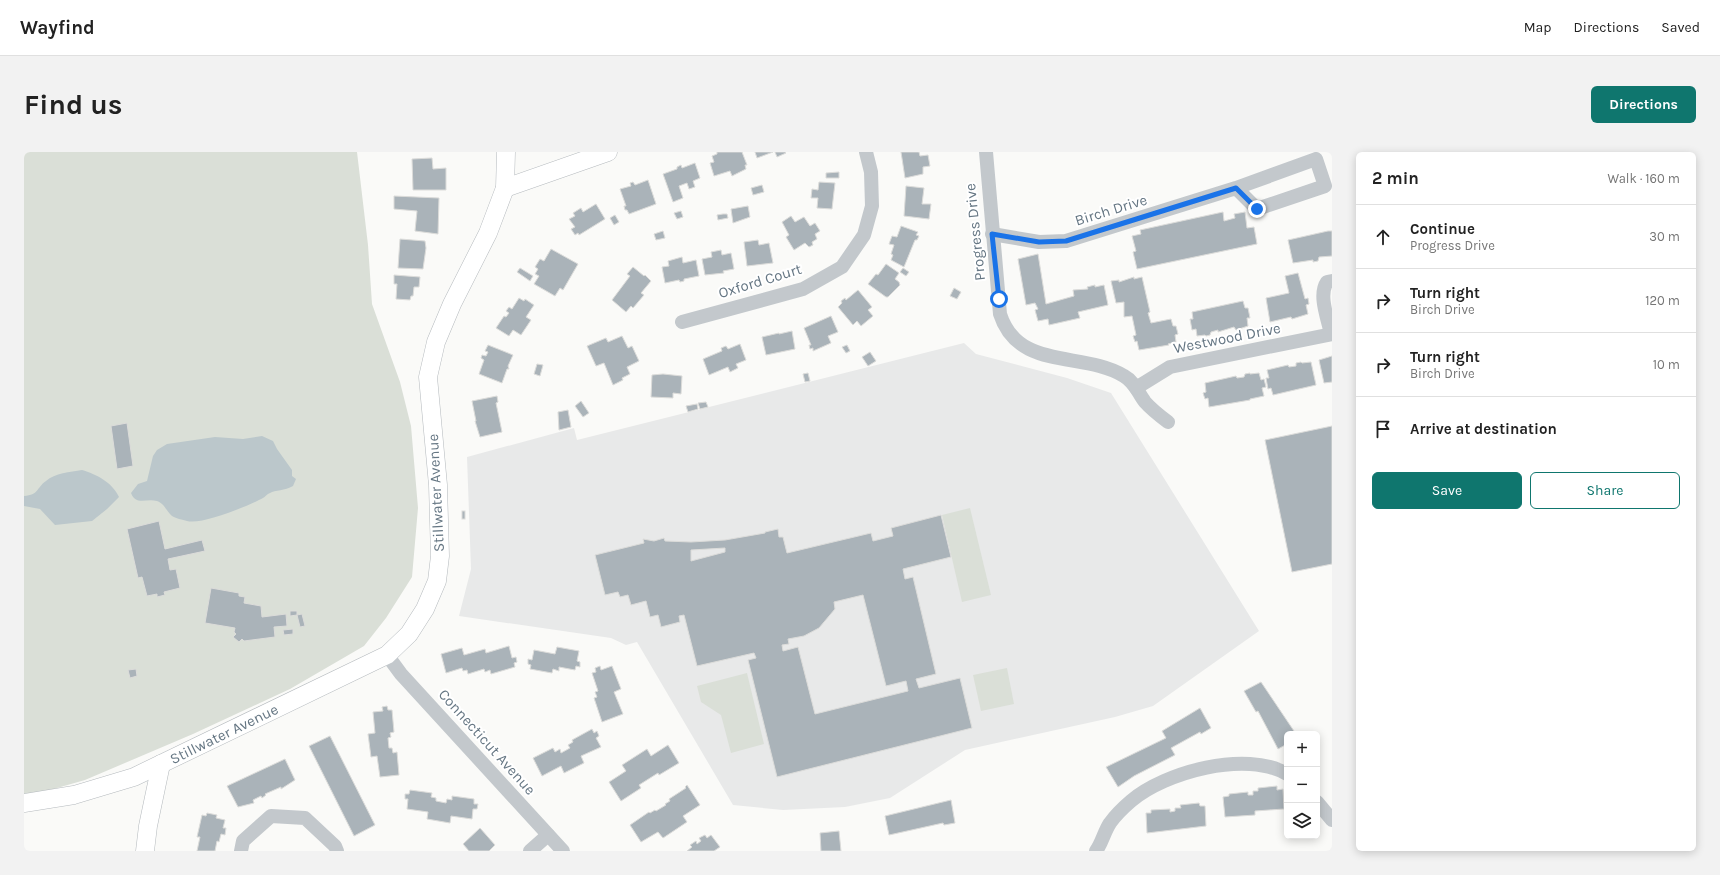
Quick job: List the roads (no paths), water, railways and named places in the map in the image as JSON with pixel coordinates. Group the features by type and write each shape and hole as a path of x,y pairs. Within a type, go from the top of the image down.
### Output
{"main road":[{"name":"Stillwater Avenue","path":"24,803 74,794 111,785 161,764 387,655 413,628 425,609 437,582 440,556 438,485 428,377 436,342 452,304 488,233 505,188 506,152"},
{"path":"505,188 608,152"},
{"path":"145,851 161,764"}],"street":[{"name":"Oxford Court","path":"682,322 802,289 842,267 864,235 872,206 871,172 866,152"},
{"name":"Progress Drive","path":"986,152 1000,314 1009,333 1017,342 1038,352 1114,371 1126,377 1154,412 1168,422"},
{"name":"Birch Drive","path":"992,234 1039,242 1066,241 1236,188 1316,159 1325,186 1257,209 1236,188"},
{"name":"Westwood Drive","path":"1136,388 1170,367 1331,334 1323,298 1323,287 1327,282 1332,281"},
{"name":"Connecticut Avenue","path":"387,655 401,674 563,851"},
{"path":"1096,851 1109,824 1132,801 1171,777 1240,763 1254,763 1273,767 1284,772"},
{"path":"1318,803 1332,820"},
{"path":"241,851 243,841 271,816 305,818 335,846 337,851"},
{"path":"530,851 548,835"}]}
